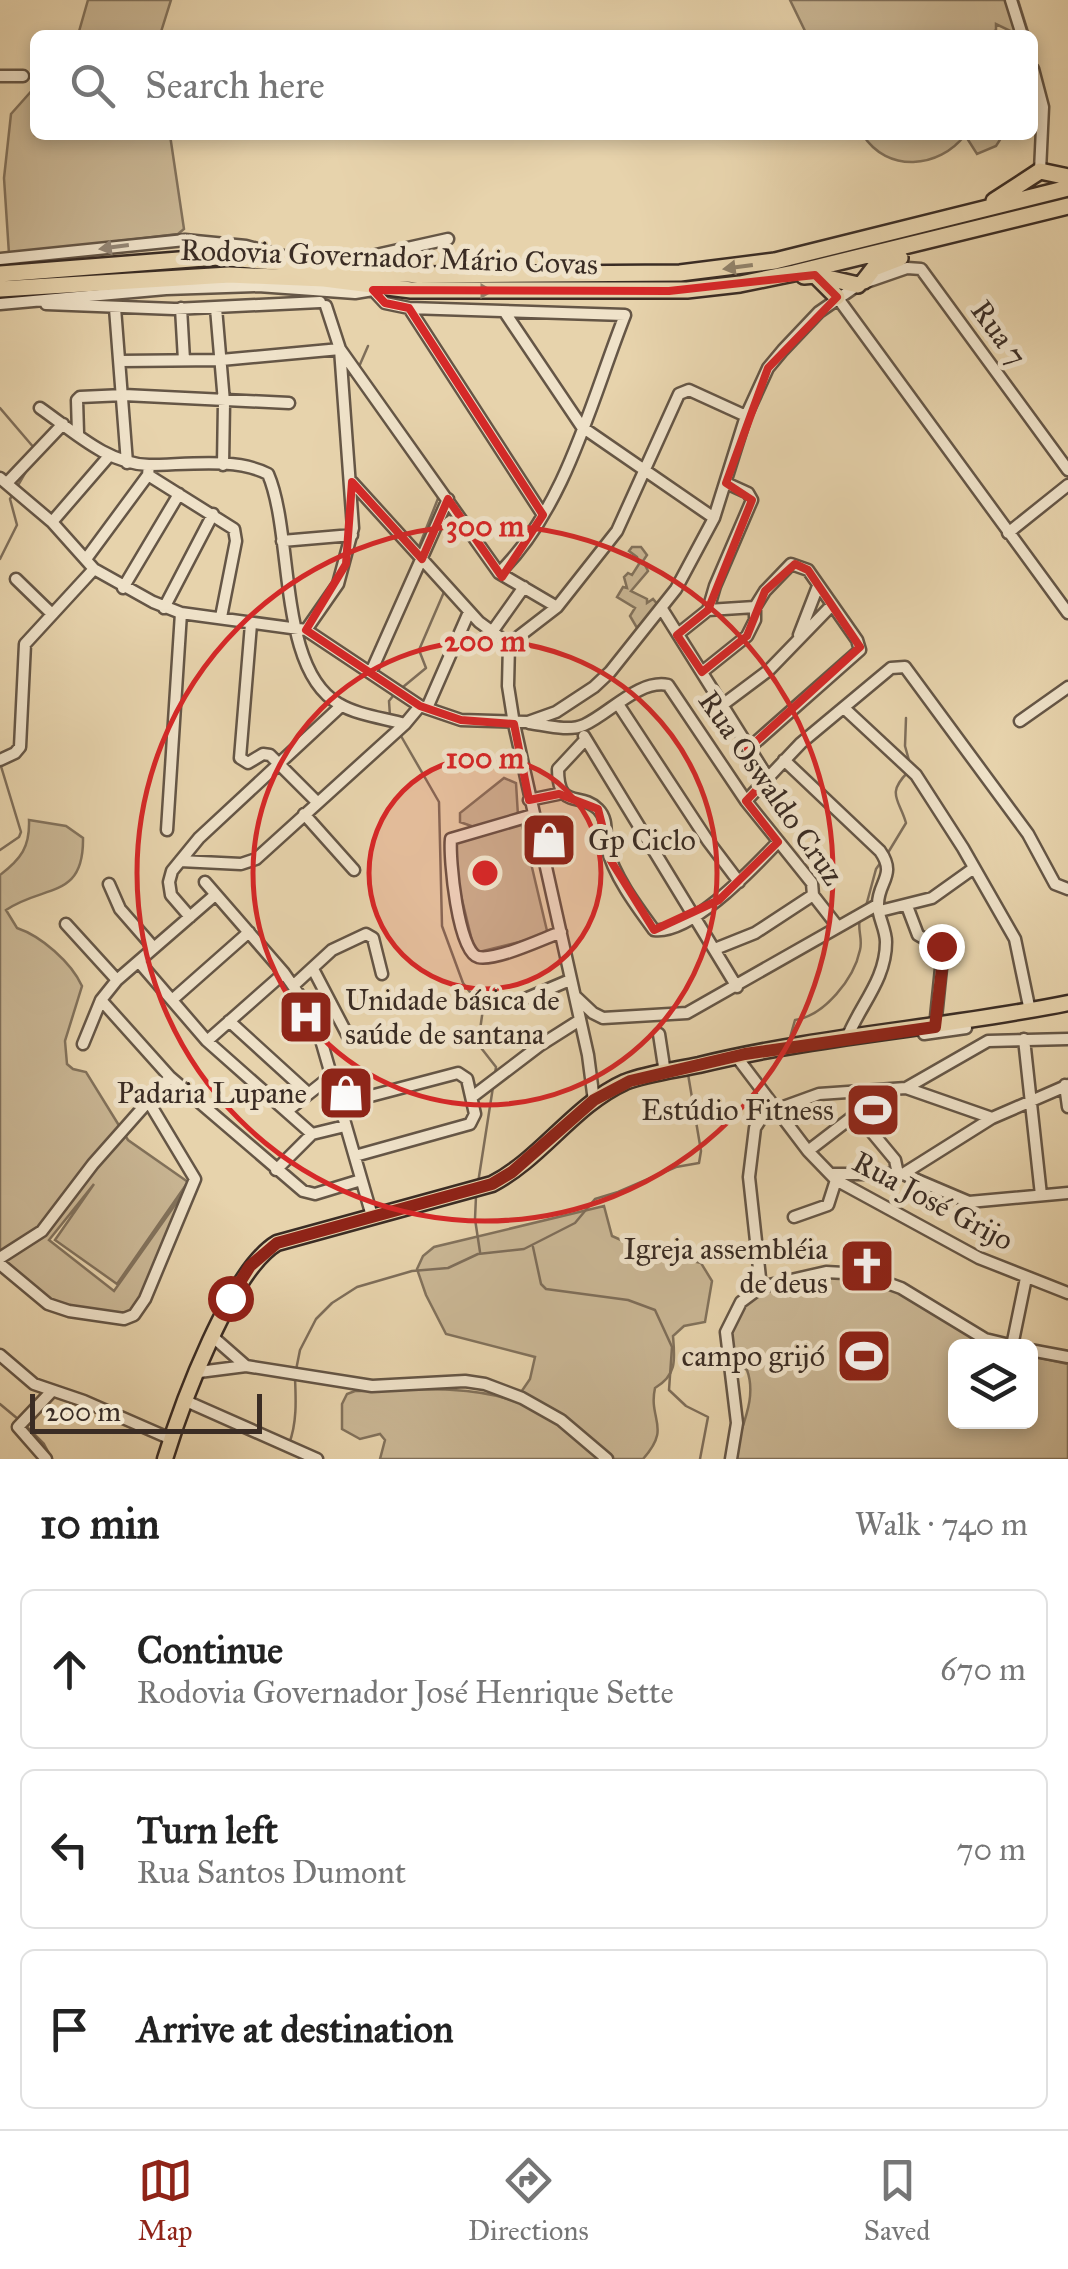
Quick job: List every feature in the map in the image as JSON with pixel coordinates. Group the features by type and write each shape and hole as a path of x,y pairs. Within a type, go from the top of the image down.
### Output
{"highway":[{"path":"852,242 867,232 996,200 1030,175 1060,184 1057,201 986,221 976,229"},
{"name":"Rodovia Governador Mário Covas","path":"0,289 191,275 324,279 381,289 446,291 687,290 783,275 1026,216 1060,184"},
{"name":"Rodovia Governador Mário Covas","path":"0,274 178,258 310,263 418,275 680,273 775,261 1060,184"},
{"path":"783,275 815,275 861,283 883,263 1013,227 1026,216"},
{"path":"815,275 838,297"}],"main road":[{"path":"165,1459 230,1298 250,1266 268,1249 288,1239 454,1196 499,1180 594,1100 630,1081 736,1056 847,1038 929,1030 1068,1003"}],"street":[{"path":"1011,0 1020,30"},
{"path":"0,76 23,76"},
{"path":"1038,88 1060,184"},
{"path":"330,265 448,239"},
{"name":"Rodovia Governador Mário Covas","path":"0,259 184,240 246,246 310,263"},
{"name":"Rua 7","path":"861,283 907,268 920,269 1068,470"},
{"path":"63,424 4,480 52,522 90,564 123,588 181,614 302,630 424,707 461,720 528,722 556,712 594,686 662,609 691,565 714,518 746,416 768,368 810,321 861,283"},
{"path":"0,304 140,290 294,287 355,293"},
{"path":"294,287 323,304 340,349 499,573 557,608"},
{"path":"25,302 116,308 216,308 323,304 342,294 381,289 385,303 409,308 625,315 566,472 517,556 499,573"},
{"path":"838,297 1068,613"},
{"path":"116,308 127,463"},
{"path":"181,308 184,360"},
{"path":"216,308 224,402 223,465"},
{"path":"409,308 543,515"},
{"path":"506,314 582,427 714,518"},
{"path":"120,360 221,360 340,349"},
{"path":"302,630 338,584 352,535 352,482 340,349"},
{"path":"508,644 557,608 617,531 682,392 689,390 746,416"},
{"path":"78,433 78,398 124,395 289,403"},
{"path":"40,408 108,456 148,470 231,526 236,534 221,617"},
{"path":"52,522 108,456"},
{"path":"148,470 223,465 256,468 268,474 310,672 340,706 405,724"},
{"path":"0,760 20,746 25,644 90,564 148,470"},
{"path":"352,482 469,612 508,644"},
{"path":"678,634 708,610 752,500 748,493 726,482"},
{"path":"1008,532 1068,486"},
{"path":"123,588 179,494"},
{"path":"372,672 448,499"},
{"path":"164,608 212,514"},
{"path":"282,541 352,535"},
{"path":"702,672 747,636 756,608 786,566 801,565 858,640 860,650 748,748"},
{"path":"16,579 52,614"},
{"path":"797,641 818,586"},
{"path":"492,632 524,587"},
{"path":"721,706 752,685 832,604"},
{"path":"708,610 756,608"},
{"path":"662,609 768,778"},
{"path":"180,861 250,862 424,707 469,612"},
{"path":"167,830 181,614"},
{"path":"251,624 240,758 250,762 266,753 317,802"},
{"path":"508,644 508,686 514,724 594,1100"},
{"path":"746,800 784,760 890,668 898,666 910,670 1028,834 1055,884 1068,889"},
{"name":"Rua Oswaldo Cruz","path":"618,704 660,683 672,688 746,800 812,883 813,895 838,927"},
{"path":"1020,722 1068,687"},
{"path":"528,722 580,728 618,704 708,842 739,882"},
{"path":"190,917 169,890 170,876 180,861 199,838 340,706"},
{"path":"844,708 916,775 974,868 1015,939 1030,1011"},
{"path":"580,728 737,987"},
{"path":"563,793 558,769 585,740"},
{"path":"784,760 884,856 888,870 879,908 886,938 883,966 847,1038"},
{"path":"529,800 563,793 598,809 605,821 611,861 654,930 662,932 719,900 778,842"},
{"path":"304,814 354,870"},
{"path":"533,815 450,838 461,931 471,952 480,957 560,932"},
{"path":"574,995 593,1014 603,1018 675,1016 737,987 838,927 879,908 907,906 932,898 974,868"},
{"path":"204,882 284,972 315,1024 372,1216"},
{"path":"109,884 120,909 154,948"},
{"path":"84,1044 101,1000 116,980 215,894"},
{"path":"715,949 755,933 813,895"},
{"path":"907,906 918,935 943,949 929,1030"},
{"path":"66,924 116,980"},
{"path":"172,1000 250,932"},
{"path":"294,986 332,950 368,934 377,949 382,974"},
{"path":"139,962 207,1041 312,1134"},
{"path":"312,969 348,1038"},
{"path":"207,1041 284,972"},
{"path":"512,1005 570,980"},
{"path":"101,1000 170,1077 303,1191 314,1194 361,1180"},
{"path":"472,1097 580,1020"},
{"path":"229,1022 308,1093"},
{"path":"966,1024 974,1046"},
{"path":"658,1034 666,1072"},
{"path":"1024,1039 1041,1195"},
{"path":"762,1288 750,1162 759,1120 774,1108 819,1094 906,1088 988,1041 1068,1039"},
{"name":"Rua José Grijo","path":"736,1056 833,1177 979,1258 1068,1293"},
{"path":"340,1104 464,1074 472,1097 473,1122 355,1156"},
{"path":"287,1111 331,1076"},
{"path":"148,1100 195,1179 145,1300 134,1315 124,1319 59,1308 0,1261 42,1232 148,1100 170,1077"},
{"path":"901,1174 992,1118 1066,1085 1068,1107"},
{"path":"906,1088 992,1118"},
{"path":"808,1150 886,1092"},
{"path":"856,1113 895,1160 901,1174"},
{"path":"276,1170 312,1134 345,1126"},
{"path":"794,1216 828,1205 833,1177 901,1174 962,1201 1068,1193"},
{"path":"731,1459 738,1423 726,1332 741,1302 762,1288 826,1272 862,1274 902,1288 985,1339"},
{"path":"1014,1339 1026,1278"},
{"path":"213,1337 246,1366"},
{"path":"1038,1351 1068,1357"},
{"path":"0,1355 34,1384 84,1400 171,1438"},
{"path":"199,1372 246,1366 372,1386 465,1381 485,1384 522,1398 561,1420 607,1459"},
{"path":"46,1459 18,1428 52,1392"},
{"path":"186,1401 317,1459"}],"highlighted area":[{"path":"815,275 837,297 768,368 726,483 752,500 708,610 677,635 702,672 747,636 765,591 795,564 808,570 860,647 748,749 768,778 746,801 778,842 719,900 654,930 611,861 598,809 559,794 529,800 514,724 461,720 420,706 306,630 346,564 352,482 422,559 448,499 502,577 543,515 409,308 385,303 373,290 669,291"}],"shaded area":[{"path":"88,0 171,0 162,30 79,30"},
{"path":"790,0 1018,0 1027,30 1009,30 996,24 996,30 805,30"},
{"path":"30,93 30,140 171,140 184,229 178,234 9,254 4,178 11,114"},
{"path":"867,140 960,140 941,155 913,162 885,156"},
{"path":"968,140 1000,140 996,146 977,154"},
{"path":"641,547 647,555 643,561 648,571 631,591 647,599 647,603 653,599 659,606 637,628 630,616 635,608 617,597 623,587 627,588 624,577 632,575 639,564 629,551"},
{"path":"504,778 516,783 518,816 474,827 460,822 460,813"},
{"path":"29,820 66,826 83,838 82,858 69,881 6,910 17,928 36,937 63,959 82,986 65,1041 67,1064 86,1072 128,1140 188,1182 117,1284 55,1240 94,1184 49,1240 114,1291 187,1188 132,1312 97,1313 52,1302 12,1268 0,1272 0,875 23,852"},
{"path":"521,821 548,935 475,953 447,838"},
{"path":"604,1206 612,1236 639,1248 701,1263 712,1281 705,1322 684,1326 673,1336 673,1366 655,1388 658,1431 643,1459 380,1459 385,1440 380,1434 360,1439 342,1429 342,1404 347,1394 355,1391 456,1390 515,1401 530,1379 535,1357 446,1334 417,1269 423,1256 434,1247"},
{"path":"831,1276 864,1277 907,1296 978,1339 948,1339 948,1429 1038,1429 1038,1358 1068,1364 1068,1459 733,1459 750,1392 747,1370 733,1362 736,1320 757,1295 791,1283"}],"waterway":[{"path":"358,369 368,346"},
{"path":"0,408 35,449"},
{"path":"17,487 28,468"},
{"path":"0,559 17,525 10,499 13,494"},
{"path":"418,549 439,496"},
{"path":"403,687 426,668 419,650 444,592"},
{"path":"390,716 389,701 393,696"},
{"path":"906,718 905,746 910,764"},
{"path":"401,736 439,802 442,926 463,983 483,1009 478,1044 496,1067 495,1074"},
{"path":"0,763 21,832 0,850"},
{"path":"886,856 906,823 896,791 908,772"},
{"path":"866,906 881,862"},
{"path":"789,1041 795,1020 827,1004 851,973 861,946 860,918"},
{"path":"296,1370 300,1350 316,1319 357,1287 412,1271 448,1268 478,1254 524,1249 575,1223 595,1199 676,1167 699,1163 701,1151 688,1074"},
{"path":"478,1183 493,1087"},
{"path":"476,1196 480,1252"},
{"path":"533,1247 541,1284 546,1289 628,1300 655,1310 672,1347 669,1390 686,1406 708,1417 700,1459"},
{"path":"289,1444 295,1420 295,1378"},
{"path":"0,1404 18,1419"},
{"path":"24,1424 44,1444 52,1459"}],"place":[{"name":"Gp Ciclo","path":"549,840"},
{"name":"Unidade básica de saúde de santana","path":"306,1017"},
{"name":"Padaria Lupane","path":"346,1093"},
{"name":"Estúdio Fitness","path":"873,1110"},
{"name":"Igreja assembléia de deus","path":"867,1266"},
{"name":"campo grijó","path":"864,1356"}],"route":[{"path":"230,1298 250,1266 277,1243 492,1184 512,1172 594,1100 630,1081 745,1054 935,1027 943,960 941,946"}]}
